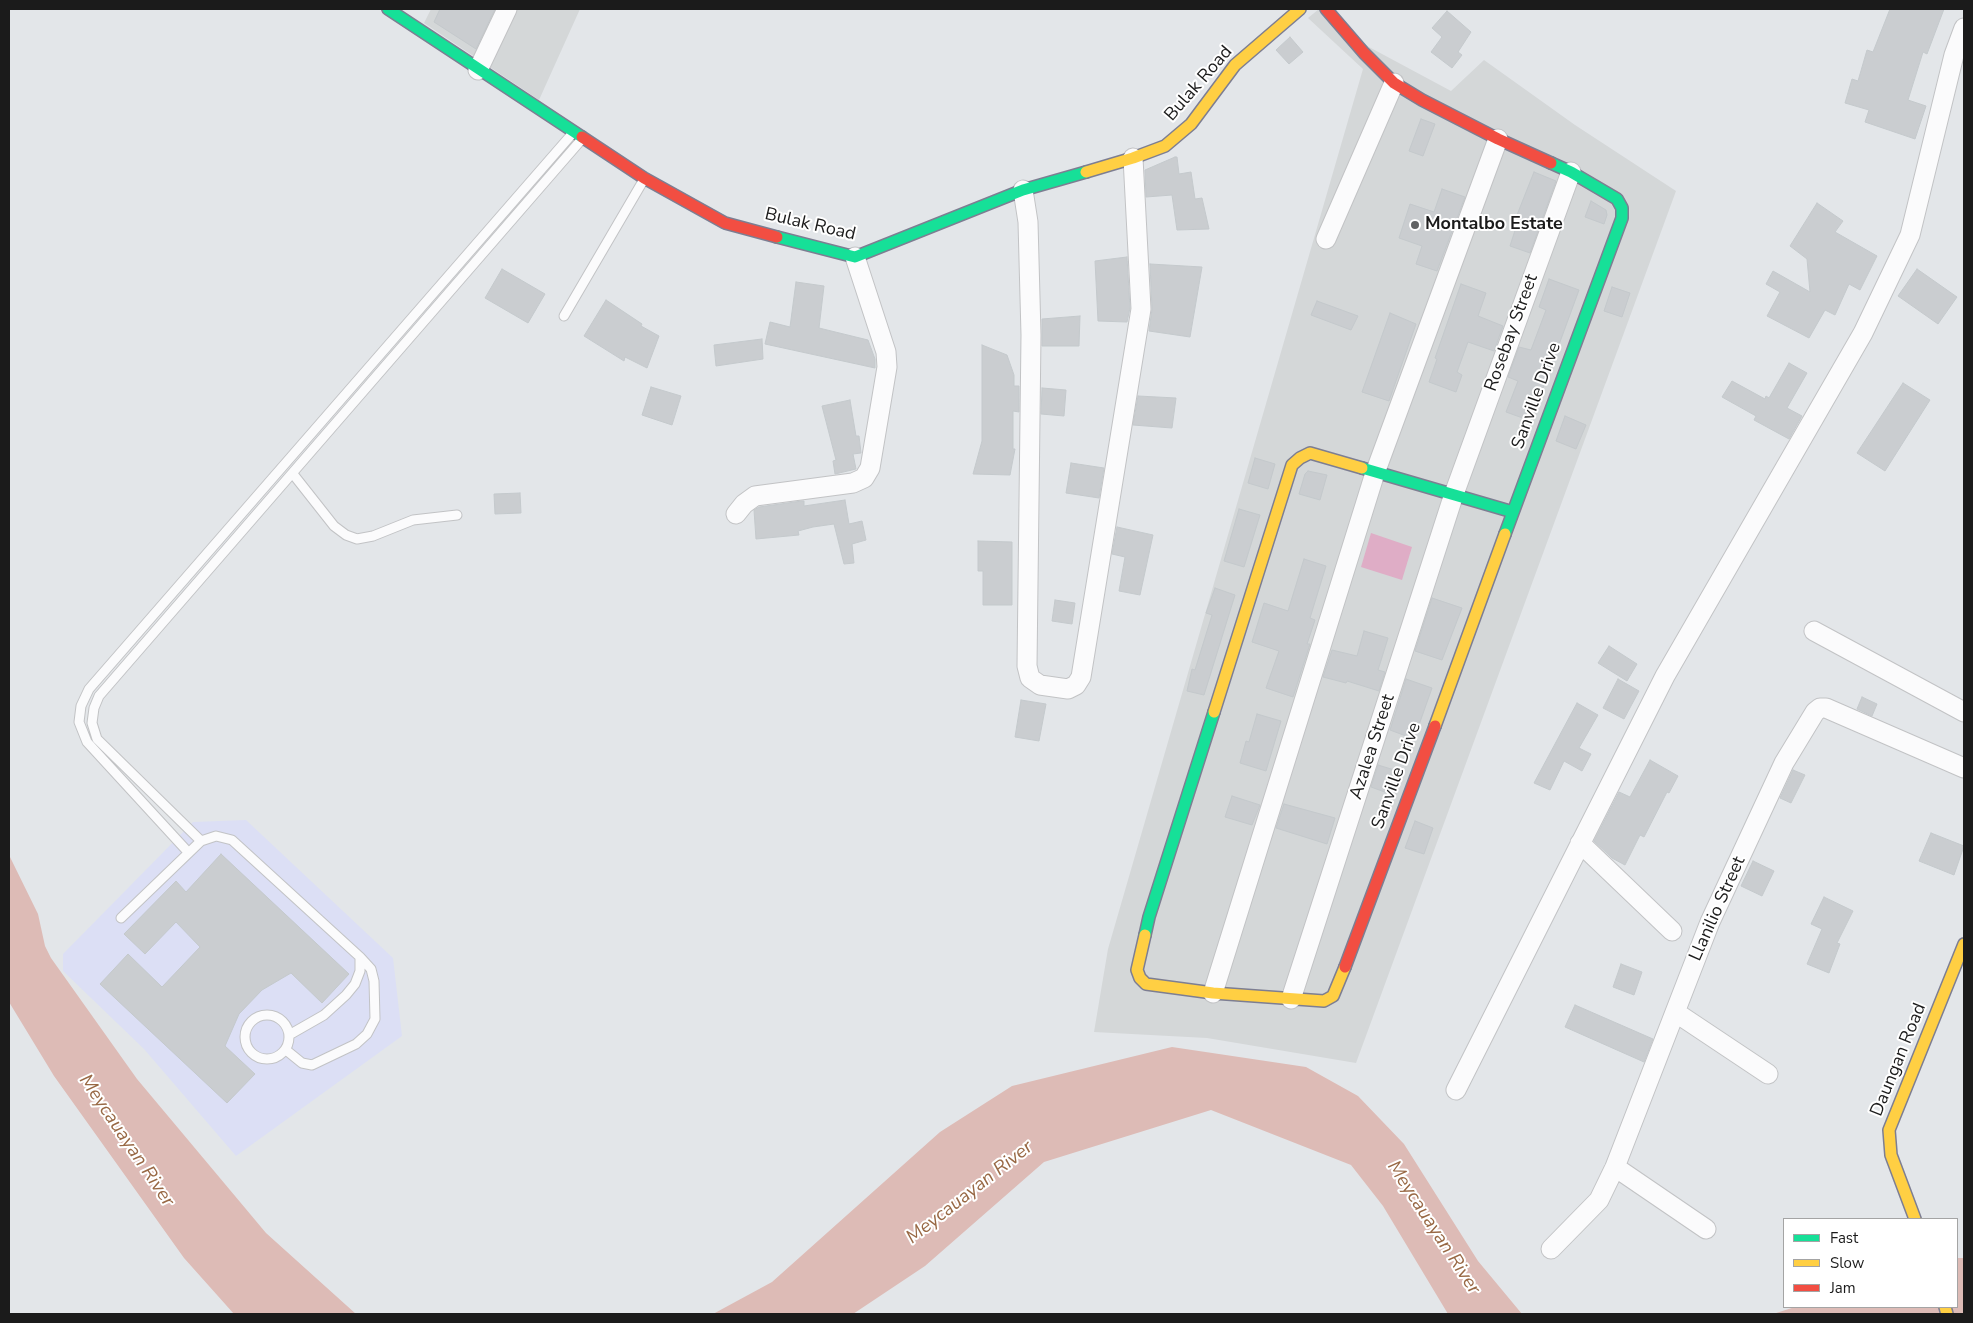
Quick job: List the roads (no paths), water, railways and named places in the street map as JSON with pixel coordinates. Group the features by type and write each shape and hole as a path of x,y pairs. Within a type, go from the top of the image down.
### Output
{"street":[{"name":"Bulak Road","path":"388,9 644,178 724,223 855,257 1023,190 1133,158 1165,146 1191,124 1235,65 1300,9"},
{"path":"478,70 507,9"},
{"name":"Sanville Drive","path":"1326,9 1364,53 1394,83 1422,100 1498,139 1571,172 1617,199 1622,208 1622,218 1338,987 1333,996 1324,1001 1292,999 1213,993 1146,984 1140,978 1137,970 1149,917 1292,465 1310,453 1375,472"},
{"path":"1456,1090 1665,676 1863,333 1910,235 1954,55 1964,28"},
{"path":"1326,239 1394,83"},
{"path":"1213,993 1375,472 1498,139"},
{"path":"1023,190 1028,222 1031,335 1027,666 1030,678 1040,686 1068,689 1076,685 1081,677 1141,309 1133,158"},
{"name":"Rosebay Street","path":"1454,494 1571,172"},
{"path":"736,514 744,504 756,496 853,483 864,478 870,468 888,367 886,352 855,257"},
{"path":"1375,472 1513,512"},
{"name":"Azalea Street","path":"1292,999 1454,494"},
{"path":"1814,630 1964,712"},
{"name":"Llanilio Street","path":"1551,1249 1599,1200 1616,1167 1710,922 1784,763 1815,712 1820,708 1826,708 1964,768"},
{"path":"1580,844 1672,931"},
{"name":"Daungan Road","path":"1915,1218 1891,1155 1889,1130 1964,944"},
{"path":"1675,1012 1768,1074"},
{"path":"1616,1167 1706,1229"}],"lane":[{"path":"201,841 97,739 92,723 94,708 99,696 292,474 578,135"},
{"path":"188,852 87,742 79,722 81,706 89,689 578,135"},
{"path":"564,316 644,178"},
{"path":"292,474 334,526 346,535 357,539 373,536 413,520 457,515"},
{"path":"121,918 201,841 216,836 232,840 371,969 374,981 375,1019 367,1034 356,1044 312,1065 302,1063 286,1050"},
{"path":"289,1035 324,1015 346,995 360,971 360,957"},
{"path":"268,1015 283,1021 289,1035 289,1043 286,1050 280,1056 273,1059 258,1058 247,1048 245,1033 253,1020 260,1016 268,1015"}],"water":[{"name":"Meycauayan River","path":"9,855 38,914 45,946 51,958 137,1079 266,1233 356,1314 234,1314 184,1258 54,1076 9,1002"},
{"name":"Meycauayan River","path":"1172,1047 1306,1067 1358,1096 1404,1144 1478,1261 1522,1314 1448,1314 1383,1206 1351,1165 1211,1110 1044,1162 925,1266 853,1314 713,1314 772,1282 940,1132 1012,1086"},
{"path":"1958,1258 1964,1258 1964,1314 1773,1314 1792,1308 1958,1308"}],"place":[{"name":"Montalbo Estate","path":"1415,225"}]}
